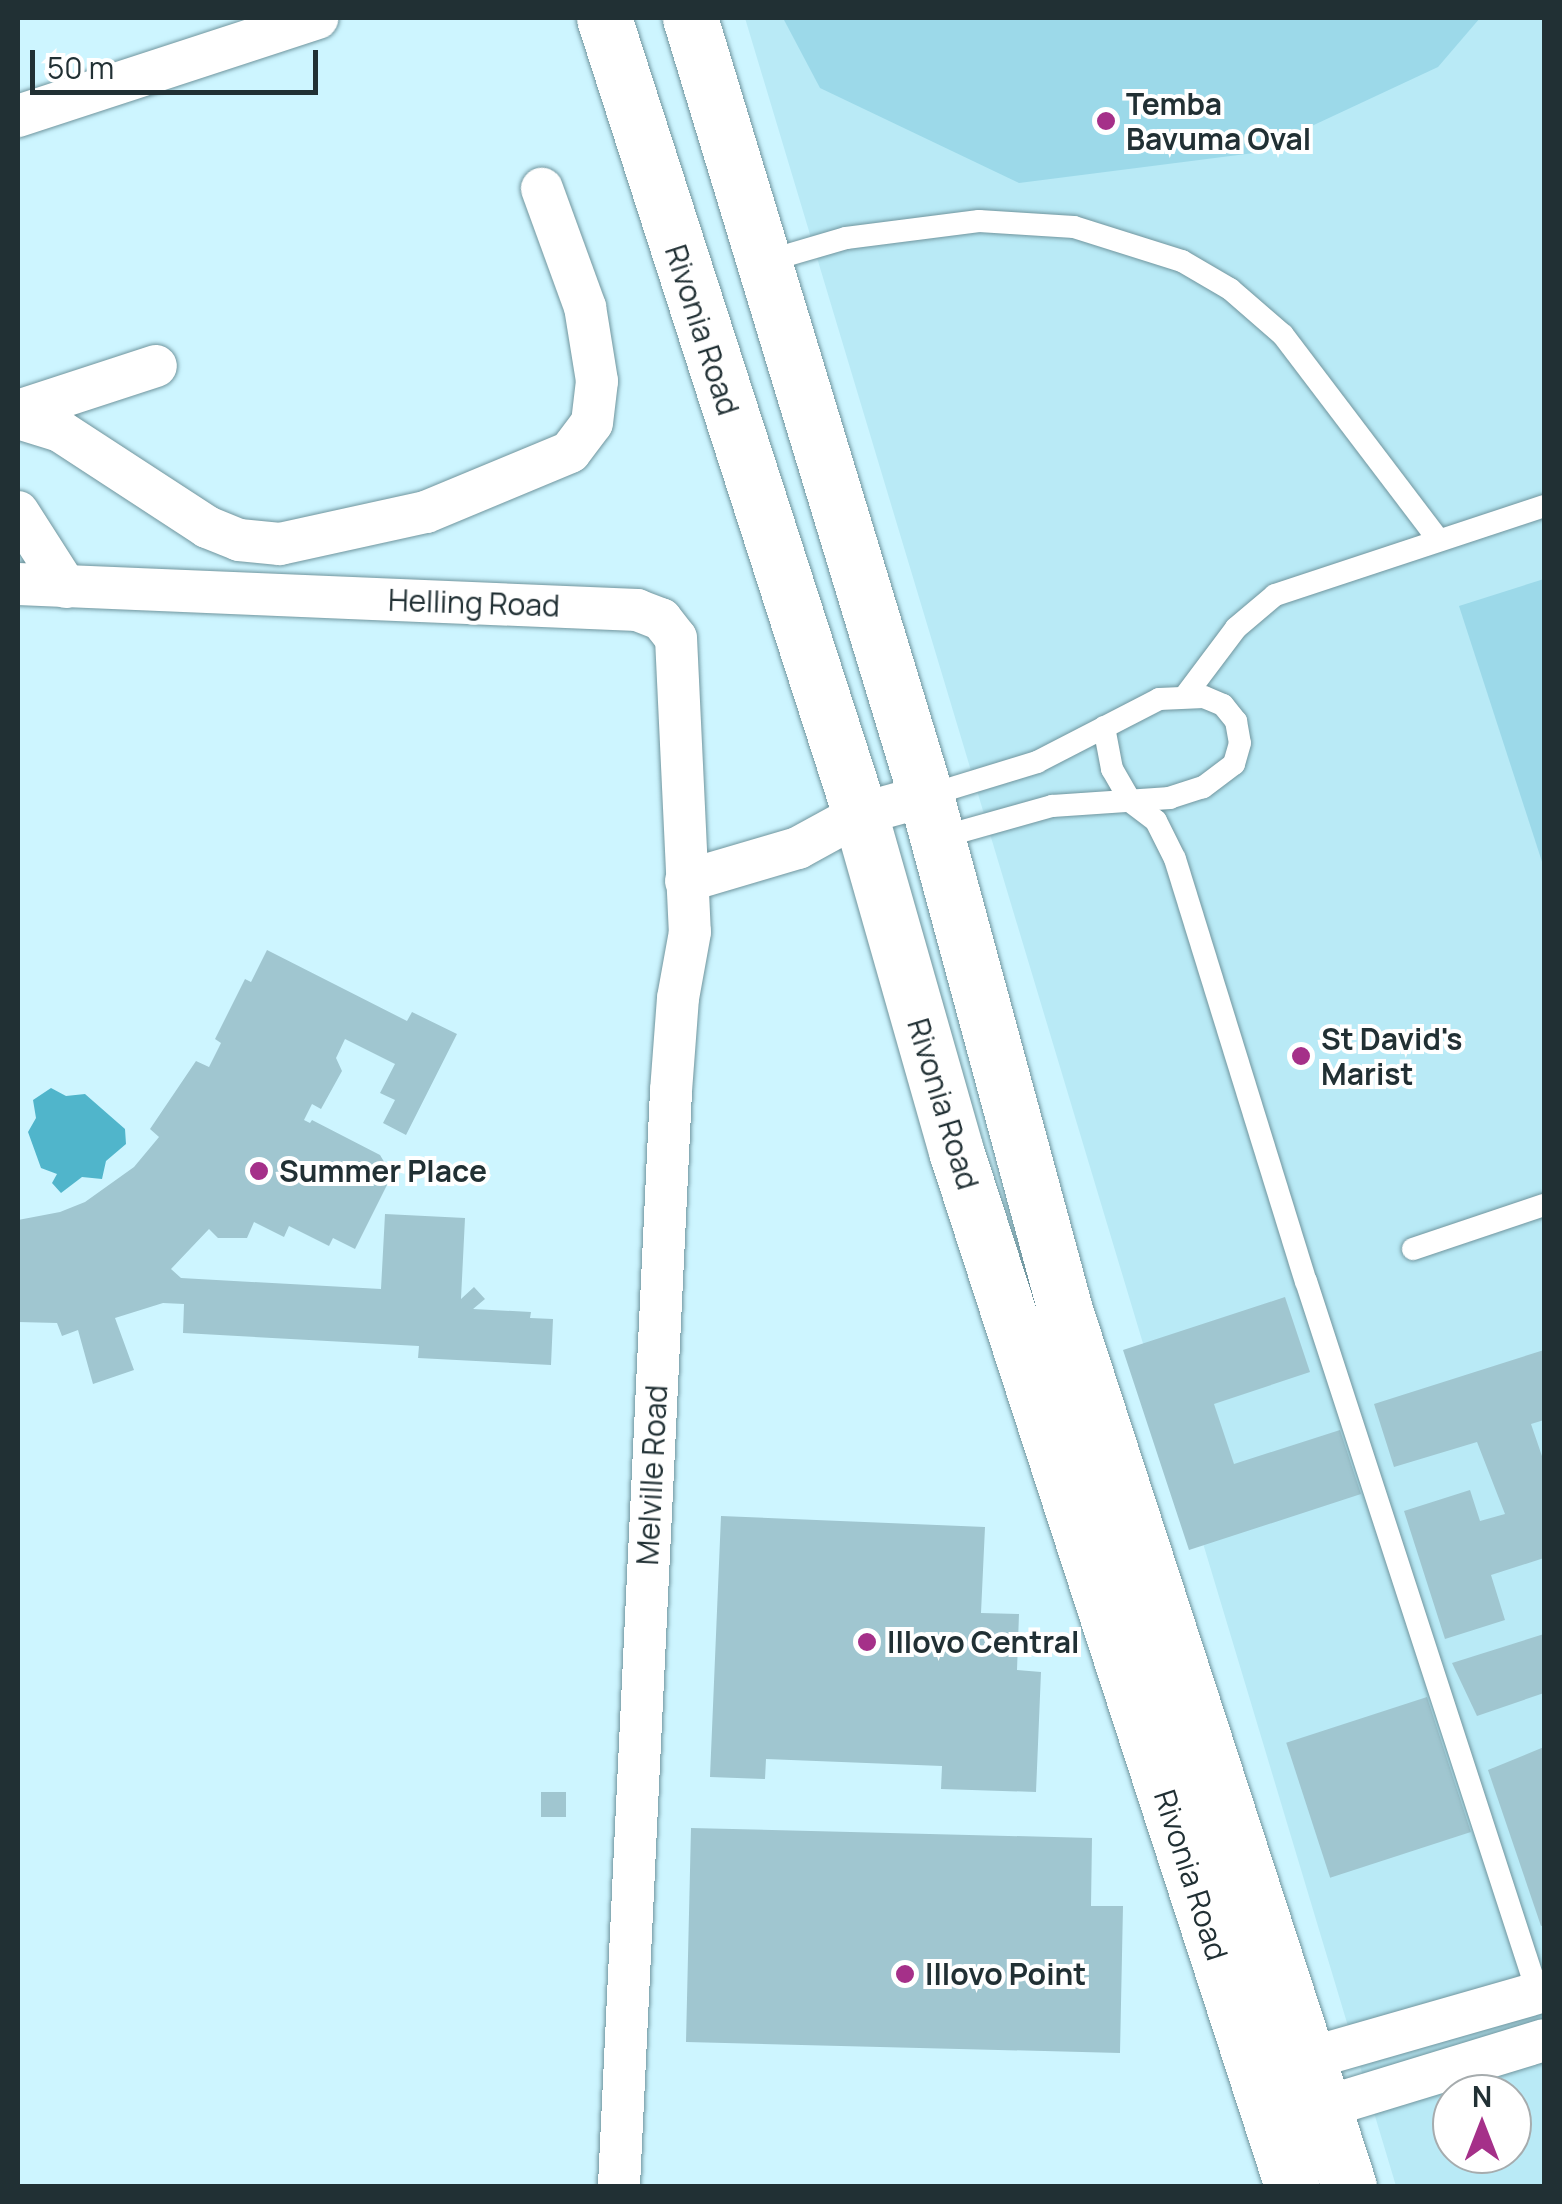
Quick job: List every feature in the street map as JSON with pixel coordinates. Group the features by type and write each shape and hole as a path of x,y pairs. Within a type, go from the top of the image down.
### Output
{"main road":[{"name":"Rivonia Road","path":"604,18 866,834 956,1151 1292,2186"},
{"name":"Rivonia Road","path":"690,18 932,817 1066,1310 1349,2186"}],"street":[{"path":"18,116 318,18"},
{"path":"18,415 60,431 207,526 239,540 280,544 426,512 570,452 592,423 597,381 585,307 542,189"},
{"path":"18,415 156,366"},
{"path":"18,512 66,587"},
{"name":"Helling Road","path":"18,584 638,610 661,619 676,638 681,663 686,880"},
{"path":"686,880 798,848 932,817"},
{"name":"Melville Road","path":"618,2186 671,1091 678,998 690,932 686,880"},
{"path":"1314,2084 1542,1999"},
{"path":"1314,2084 1544,2040"}],"lane":[{"path":"764,262 846,238 980,221 1074,227 1182,261 1230,289 1284,335 1438,539"},
{"path":"1185,696 1236,628 1276,594 1544,506"},
{"path":"1185,696 1223,705 1236,721 1240,743 1234,764 1203,786 1170,798 932,817 1159,700 1185,696"},
{"path":"1104,727 1112,769 1131,802 1156,822 1175,859 1306,1281 1542,1999"},
{"path":"1412,1249 1544,1205"}],"shaded area":[{"name":"St David's Marist","path":"745,18 1544,18 1544,2186 1396,2186"},
{"name":"Temba Bavuma Oval","path":"783,18 1480,18 1438,67 1254,153 1019,183 820,88"},
{"path":"1544,579 1544,868 1459,606"},
{"path":"51,1088 66,1096 85,1094 125,1129 126,1144 106,1161 102,1179 82,1177 61,1193 52,1183 57,1174 41,1168 28,1132 36,1118 33,1100"}],"building":[{"name":"Summer Place","path":"267,950 407,1021 412,1012 457,1034 406,1135 383,1123 395,1100 380,1093 395,1064 345,1039 336,1058 342,1071 321,1109 312,1104 304,1120 312,1120 380,1155 392,1175 355,1249 333,1238 329,1246 289,1226 284,1237 254,1222 247,1238 218,1238 209,1229 171,1269 181,1278 381,1289 385,1214 465,1218 461,1299 474,1287 485,1299 473,1309 531,1312 530,1318 553,1319 551,1365 418,1358 419,1346 183,1333 184,1304 163,1303 115,1318 134,1370 93,1384 78,1330 62,1336 57,1323 18,1322 18,1220 60,1212 85,1202 134,1167 159,1137 150,1129 196,1061 209,1067 221,1043 215,1039 245,979 251,982"},
{"path":"1285,1297 1310,1372 1214,1404 1234,1464 1340,1430 1361,1494 1189,1550 1123,1350"},
{"path":"1544,1350 1544,1420 1531,1424 1544,1462 1544,1558 1491,1575 1505,1620 1445,1639 1404,1511 1470,1490 1480,1521 1505,1514 1477,1442 1394,1467 1374,1404"},
{"name":"Illovo Central","path":"721,1516 985,1527 981,1613 1019,1614 1017,1670 1041,1672 1036,1792 941,1789 942,1766 766,1759 765,1779 710,1777"},
{"path":"1544,1634 1544,1693 1477,1716 1452,1663"},
{"path":"1427,1697 1471,1832 1330,1878 1286,1743"},
{"path":"1544,1747 1544,1925 1541,1926 1488,1770"},
{"path":"541,1792 566,1792 566,1817 541,1817"},
{"name":"Illovo Point","path":"691,1828 1092,1838 1091,1906 1123,1906 1120,2053 686,2042"}],"place":[{"name":"Temba Bavuma Oval","path":"1106,121"},
{"name":"St David's Marist","path":"1301,1056"},
{"name":"Summer Place","path":"259,1171"},
{"name":"Illovo Central","path":"867,1642"},
{"name":"Illovo Point","path":"905,1974"}]}
